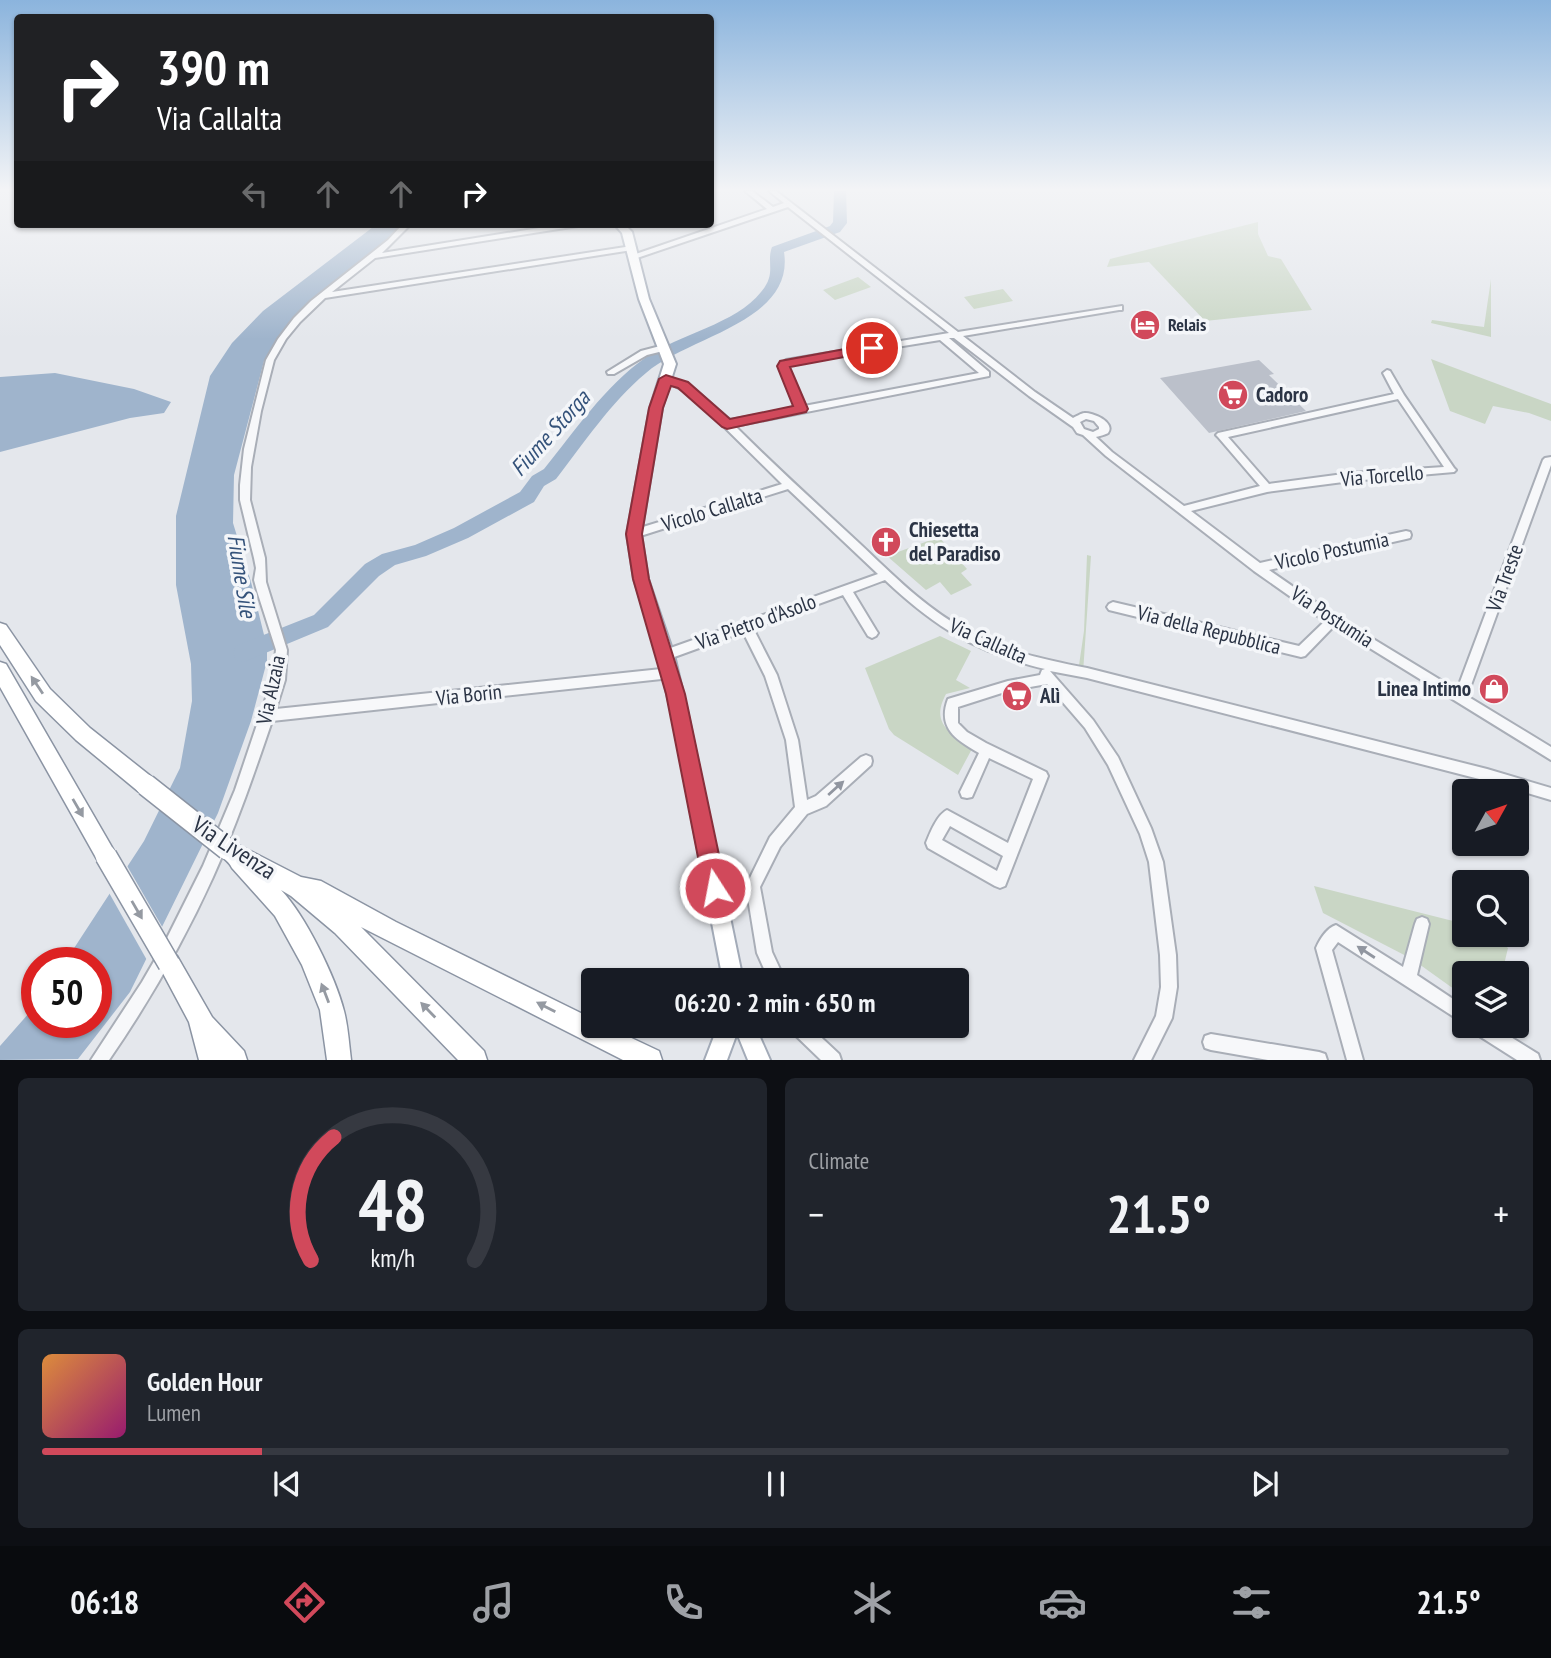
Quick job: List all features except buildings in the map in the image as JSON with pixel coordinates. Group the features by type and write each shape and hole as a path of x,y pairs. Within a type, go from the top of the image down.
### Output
{"highway":[{"name":"Via Livenza","path":"0,630 43,695 83,734 227,849 299,888 343,925 475,1059"},
{"path":"0,670 169,964 194,1010 208,1049 220,1059"},
{"path":"227,849 282,908 312,958 332,1010 339,1059"},
{"path":"299,888 313,888 388,930 650,1059"},
{"path":"194,1010 235,1059"}],"main road":[{"path":"630,240 644,299 665,348 670,369 656,408 634,534 641,579 671,673 731,968"},
{"path":"716,1059 724,1038"},
{"path":"750,1038 759,1059"}],"street":[{"name":"Via Alzaia","path":"99,1059 144,989 201,887 234,814 267,716 282,657 259,579 262,568 248,522 245,471 270,360 291,326 391,240"},
{"path":"375,256 474,240"},
{"path":"323,296 633,252 674,240"},
{"name":"Via Postumia","path":"838,240 1043,402 1078,420 1093,417 1100,420 1110,446 1124,466"},
{"path":"801,409 783,366 785,364 1119,308"},
{"path":"727,424 986,374 941,336"},
{"path":"611,372 644,353 665,348"},
{"name":"Via Torcello","path":"1182,510 1267,488 1351,477 1451,470 1400,397 1387,373"},
{"name":"Via Callalta","path":"666,379 683,385 727,424 887,575 947,625 976,640 1042,664 1551,793"},
{"path":"1267,488 1221,435 1400,397"},
{"name":"Via Postumia","path":"1078,420 1080,431 1258,568 1334,620 1551,753"},
{"path":"1088,435 1098,435 1104,431"},
{"name":"Via Treste","path":"1460,699 1548,460 1551,460"},
{"name":"Vicolo Callalta","path":"634,534 790,485"},
{"name":"Vicolo Postumia","path":"1258,568 1406,535"},
{"name":"Via Pietro d'Asolo","path":"666,655 887,575"},
{"path":"846,590 872,633"},
{"name":"Via della Repubblica","path":"1114,607 1301,652 1334,620"},
{"path":"746,626 771,675 792,740 802,809"},
{"path":"1042,664 1048,679 1089,724 1113,761 1146,832 1156,862 1168,955 1169,988 1164,1018 1142,1059"},
{"name":"Via Borin","path":"267,716 671,673"},
{"path":"1011,853 947,817 933,843 1000,881 1011,853 1041,776 956,730 950,716 952,703 1008,686 1048,679"},
{"path":"967,792 987,749"},
{"path":"772,968 765,953 753,886 775,842 802,809 821,801 866,761"},
{"path":"1408,979 1422,924"},
{"path":"1355,1059 1324,948 1336,932 1452,1008"},
{"path":"811,1038 832,1059"},
{"path":"1498,1038 1532,1059"},
{"path":"1211,1042 1319,1059"}],"green space":[{"path":"1184,240 1261,240 1268,256 1281,259 1312,310 1205,321 1149,262 1107,267 1110,259"},
{"path":"858,277 871,287 835,300 823,290"},
{"path":"1491,279 1491,337 1431,323 1432,320 1484,327"},
{"path":"1003,289 1013,301 974,309 964,297"},
{"path":"1431,359 1551,404 1551,421 1529,413 1493,406 1485,424 1450,411"},
{"path":"939,537 967,569 961,573 972,585 951,595 940,582 926,590 887,556"},
{"path":"1087,555 1091,556 1083,673 1078,672 1084,631"},
{"path":"940,636 971,651 956,680 970,688 946,694 940,713 941,720 950,732 973,747 958,775 894,735 889,729 865,668"},
{"path":"1314,886 1452,921 1452,947 1508,948 1505,961 1452,961 1452,988 1412,959 1323,913"}],"water":[{"name":"Fiume Sile","path":"355,240 387,240 288,325 264,361 234,475 233,523 251,582 267,647 267,661 251,721 218,813 130,992 112,1015 112,947 75,947 144,841 180,768 192,701 191,664 176,585 176,516 210,376 232,343 263,311"},
{"path":"55,373 134,389 171,402 164,413 130,418 0,452 0,377"},
{"path":"21,1022 21,1038 94,1038 78,1059 0,1060 0,1046"}],"pier":[{"path":"126,864 164,930 148,962 108,891"}],"waterway":[{"name":"Fiume Storga","path":"244,653 321,621 372,570 389,559 419,551 461,533 527,497 538,481 550,474 607,403 638,372 678,345 738,318 764,299 779,271 777,250 803,240"}],"place":[{"name":"Relais","path":"1145,325"},
{"name":"Cadoro","path":"1233,395"},
{"name":"Chiesetta del Paradiso","path":"886,542"},
{"name":"Linea Intimo","path":"1494,689"},
{"name":"Alì","path":"1017,696"}],"route":[{"path":"715,888 676,694 641,579 634,534 656,408 666,379 683,385 727,424 801,409 783,366 785,364 872,348"}]}
